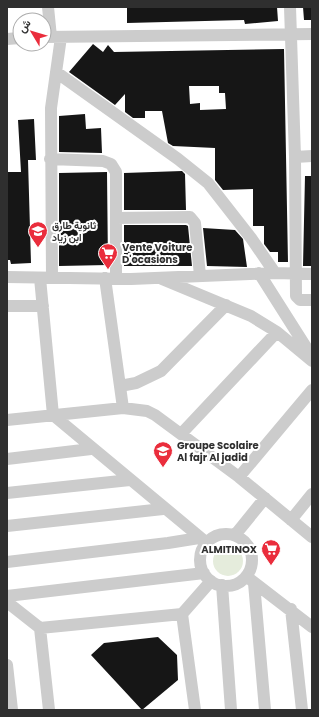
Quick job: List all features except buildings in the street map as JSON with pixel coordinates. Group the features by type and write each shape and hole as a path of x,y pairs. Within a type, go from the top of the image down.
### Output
{"street":[{"path":"290,7 295,157 296,296 306,300"},
{"path":"203,540 91,449 53,415 43,306 46,278 51,108 56,72 52,37 312,34"},
{"path":"56,72 178,159 208,184 251,238 275,273"},
{"path":"295,157 312,156"},
{"path":"50,159 103,161 111,164 116,172 116,218 111,278 123,408"},
{"path":"116,218 190,217 195,223 200,276"},
{"path":"259,273 312,356"},
{"path":"7,277 111,278 259,273 312,274"},
{"path":"157,277 251,316 276,332 312,361"},
{"path":"120,386 136,383 161,371 226,305"},
{"path":"7,306 43,306"},
{"path":"181,434 276,332"},
{"path":"239,477 312,390"},
{"path":"8,419 123,408 151,413 239,477 312,537"},
{"path":"7,459 91,449"},
{"path":"7,494 130,480"},
{"path":"291,520 312,494"},
{"path":"235,535 265,498"},
{"path":"7,526 163,509"},
{"path":"7,562 203,540 225,534 235,535 245,542 252,553 250,580 265,710"},
{"path":"203,540 201,565 212,580 231,710"},
{"path":"7,596 212,580 235,584 250,580"},
{"path":"7,602 40,628 182,614 212,580"},
{"path":"250,580 291,609 312,627"},
{"path":"291,609 302,710"},
{"path":"182,614 195,710"},
{"path":"40,628 49,710"},
{"path":"7,665 12,710"}],"green space":[{"path":"228,546 239,550 243,561 239,572 228,576 217,572 213,561 217,550"}],"place":[{"name":"ثانوية طارق ابن زياد","path":"38,248"},
{"name":"Vente Voiture D'ocasions","path":"108,270"},
{"name":"Groupe Scolaire Al fajr Al jadid","path":"163,468"},
{"name":"ALMITINOX","path":"271,566"}]}
